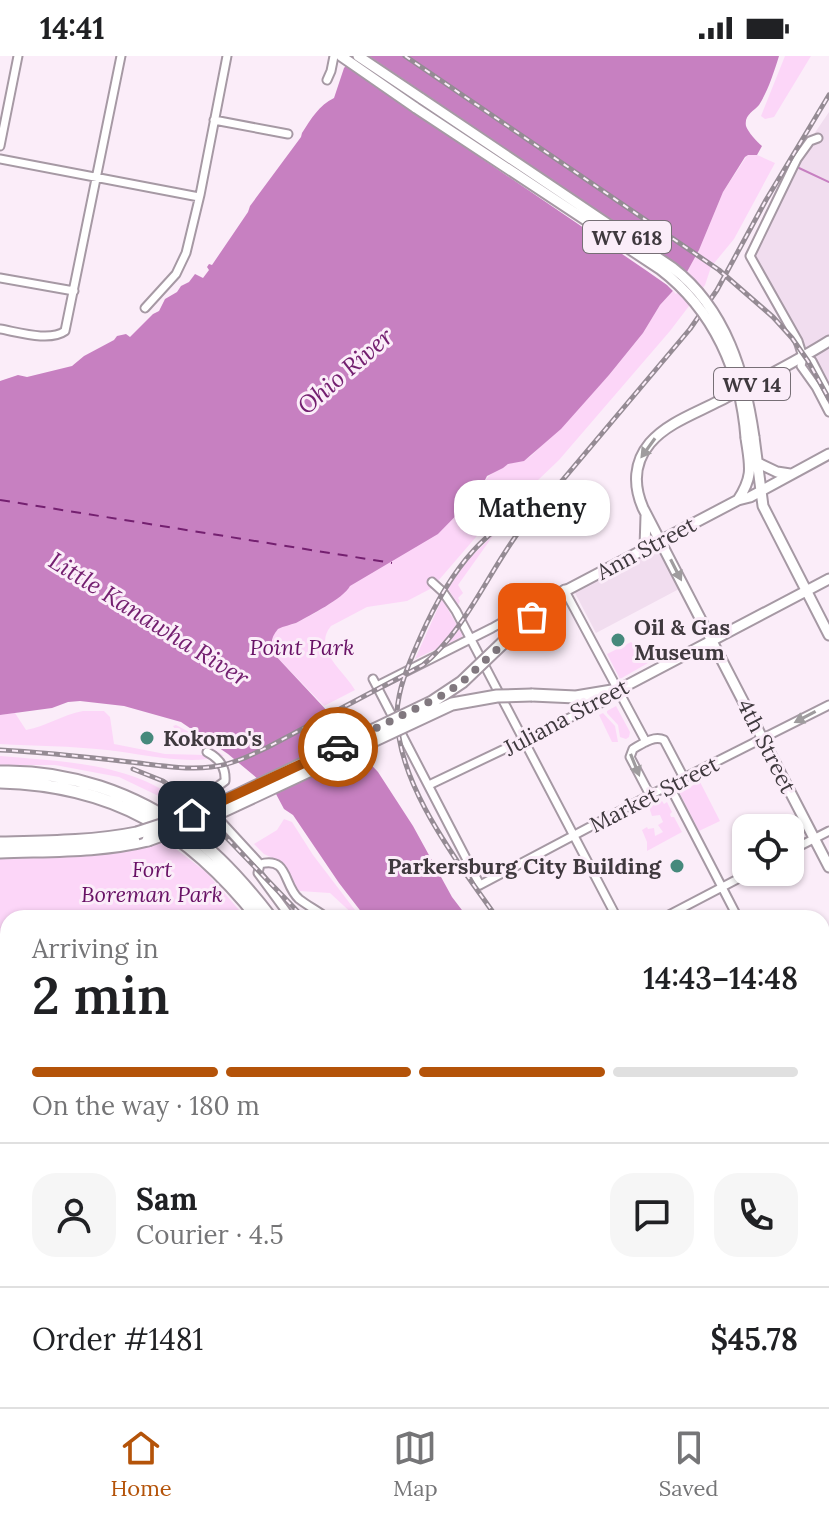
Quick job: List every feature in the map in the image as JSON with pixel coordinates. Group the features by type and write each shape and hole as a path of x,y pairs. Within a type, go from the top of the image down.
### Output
{"highway":[{"path":"0,852 126,845 221,803 432,702 462,682 507,639 565,591"},
{"path":"0,843 142,836 206,819 452,704 497,696 576,697 618,690"},
{"path":"0,772 72,779 147,807 190,834 212,853 264,910"},
{"path":"0,782 55,786 105,800 141,815 200,856 251,910"}],"main road":[{"path":"341,56 419,104"},
{"path":"358,56 419,104"},
{"name":"WV 618","path":"419,104 660,269 681,287 708,320 726,354 758,463"},
{"name":"WV 14","path":"661,540 637,491 636,473 652,441 682,420 829,341"},
{"name":"WV 618","path":"738,500 750,472 750,438"},
{"name":"Ann Street","path":"565,591 829,454"},
{"path":"758,463 790,474"},
{"path":"758,463 763,506 829,635"},
{"path":"750,497 763,506"},
{"path":"645,548 646,514"},
{"name":"4th Street","path":"661,540 829,867"},
{"name":"Juliana Street","path":"618,690 829,579"}],"street":[{"path":"0,146 18,56"},
{"path":"0,329 50,337 65,331 121,56"},
{"path":"145,308 170,281 186,253 227,56"},
{"path":"327,80 334,56"},
{"path":"214,120 288,134"},
{"path":"818,138 810,141 797,159 750,256 798,341 803,357 801,366 829,412"},
{"path":"0,159 199,197"},
{"path":"0,278 74,291"},
{"path":"803,357 812,361 829,394"},
{"path":"432,582 450,602 471,639 613,910"},
{"path":"565,591 646,742"},
{"name":"Ann Street","path":"429,785 375,682 471,639 556,592 565,591"},
{"name":"Juliana Street","path":"429,785 607,700 618,690"},
{"name":"Market Street","path":"429,785 480,885 829,705"},
{"path":"650,795 630,757 633,749 646,742 655,738 664,740 684,778"},
{"path":"207,752 221,762 225,769 225,781 202,798 203,802 260,864"},
{"path":"669,785 734,910"},
{"path":"804,844 829,831"},
{"path":"260,864 258,873 285,910"},
{"path":"260,864 278,864 296,896 316,910"},
{"path":"678,910 732,882"}],"shaded area":[{"path":"829,112 829,394 812,361 803,357 750,256 797,159"},
{"path":"655,549 679,589 596,633 574,591"}],"green space":[{"path":"785,56 811,56 774,117 765,119 761,116"},
{"name":"Point Park","path":"748,154 775,163 734,239 711,267 705,285 670,331 559,460 482,530 432,588 407,601 367,607 331,626 326,635 327,651 355,690 324,706 274,654 272,641 275,632 333,602 349,586 479,492 493,472 531,456 609,375 643,333 660,305 682,281 699,250 723,192"},
{"path":"495,533 458,585 463,593 458,598 458,605 448,589 464,564"},
{"path":"442,599 462,637 415,659"},
{"path":"637,642 648,663 620,679 607,654"},
{"path":"616,706 630,732 626,739 620,737 618,725 607,713"},
{"path":"83,711 104,711 110,717 114,744 165,754 206,755 208,749 180,734 173,726 176,725 224,756 180,760 94,749 0,744 0,715 15,713 26,730"},
{"path":"603,713 615,726 618,742 612,742 599,715"},
{"path":"0,756 69,762 115,771 158,787 176,799 175,803 119,777 55,765 0,765"},
{"path":"700,782 720,821 699,831 679,792"},
{"path":"662,801 664,804 667,802 671,817 674,817 682,832 647,851 642,830 654,828 655,836 663,832 658,825 663,822 660,815 652,816 649,807"},
{"path":"284,819 292,822 355,910 348,910 330,893 299,891 281,862 264,854 254,844 277,830"},
{"name":"Fort Boreman Park","path":"168,843 206,872 239,910 0,910 0,857 88,855"}],"water":[{"path":"355,56 779,56 765,94 746,122 749,131 762,146 757,155 745,157 723,192 699,250 682,281 660,305 643,333 609,375 561,429 524,461 508,464 487,476 479,492 438,534 350,586 326,606 278,629 273,638 274,654 345,727 361,754 378,772 462,910 360,910 276,794 228,754 181,722 124,706 80,701 0,715 0,381 72,366 117,336 126,334 130,337 159,311 165,299 195,274 203,278 209,264 212,265 312,118 334,98 344,68"}],"pier":[{"path":"349,56 369,56 660,253 672,262 686,283 676,294 647,271 343,64"}],"waterway":[{"path":"799,168 829,182"}],"ferry route":[{"path":"0,500 392,563"}],"railway":[{"path":"405,56 719,270 773,317 792,338 829,399"},
{"path":"0,750 181,768 219,766 270,746 423,665 451,636 518,533 690,329 717,290 829,95"},
{"path":"491,910 448,847 418,794 399,740 398,703 416,647 450,580 483,541 546,484"},
{"path":"133,769 163,781 194,804 296,910"}],"way so far":[{"path":"338,747 445,694 532,617"}],"place":[{"name":"Matheny","path":"532,617"},
{"name":"Oil & Gas Museum","path":"618,640"},
{"name":"Kokomo's","path":"147,738"},
{"name":"Parkersburg City Building","path":"677,866"}],"route":[{"path":"192,815 338,747"}],"water label":[{"name":"Ohio River","path":"345,371"},
{"name":"Little Kanawha River","path":"149,619"}]}
